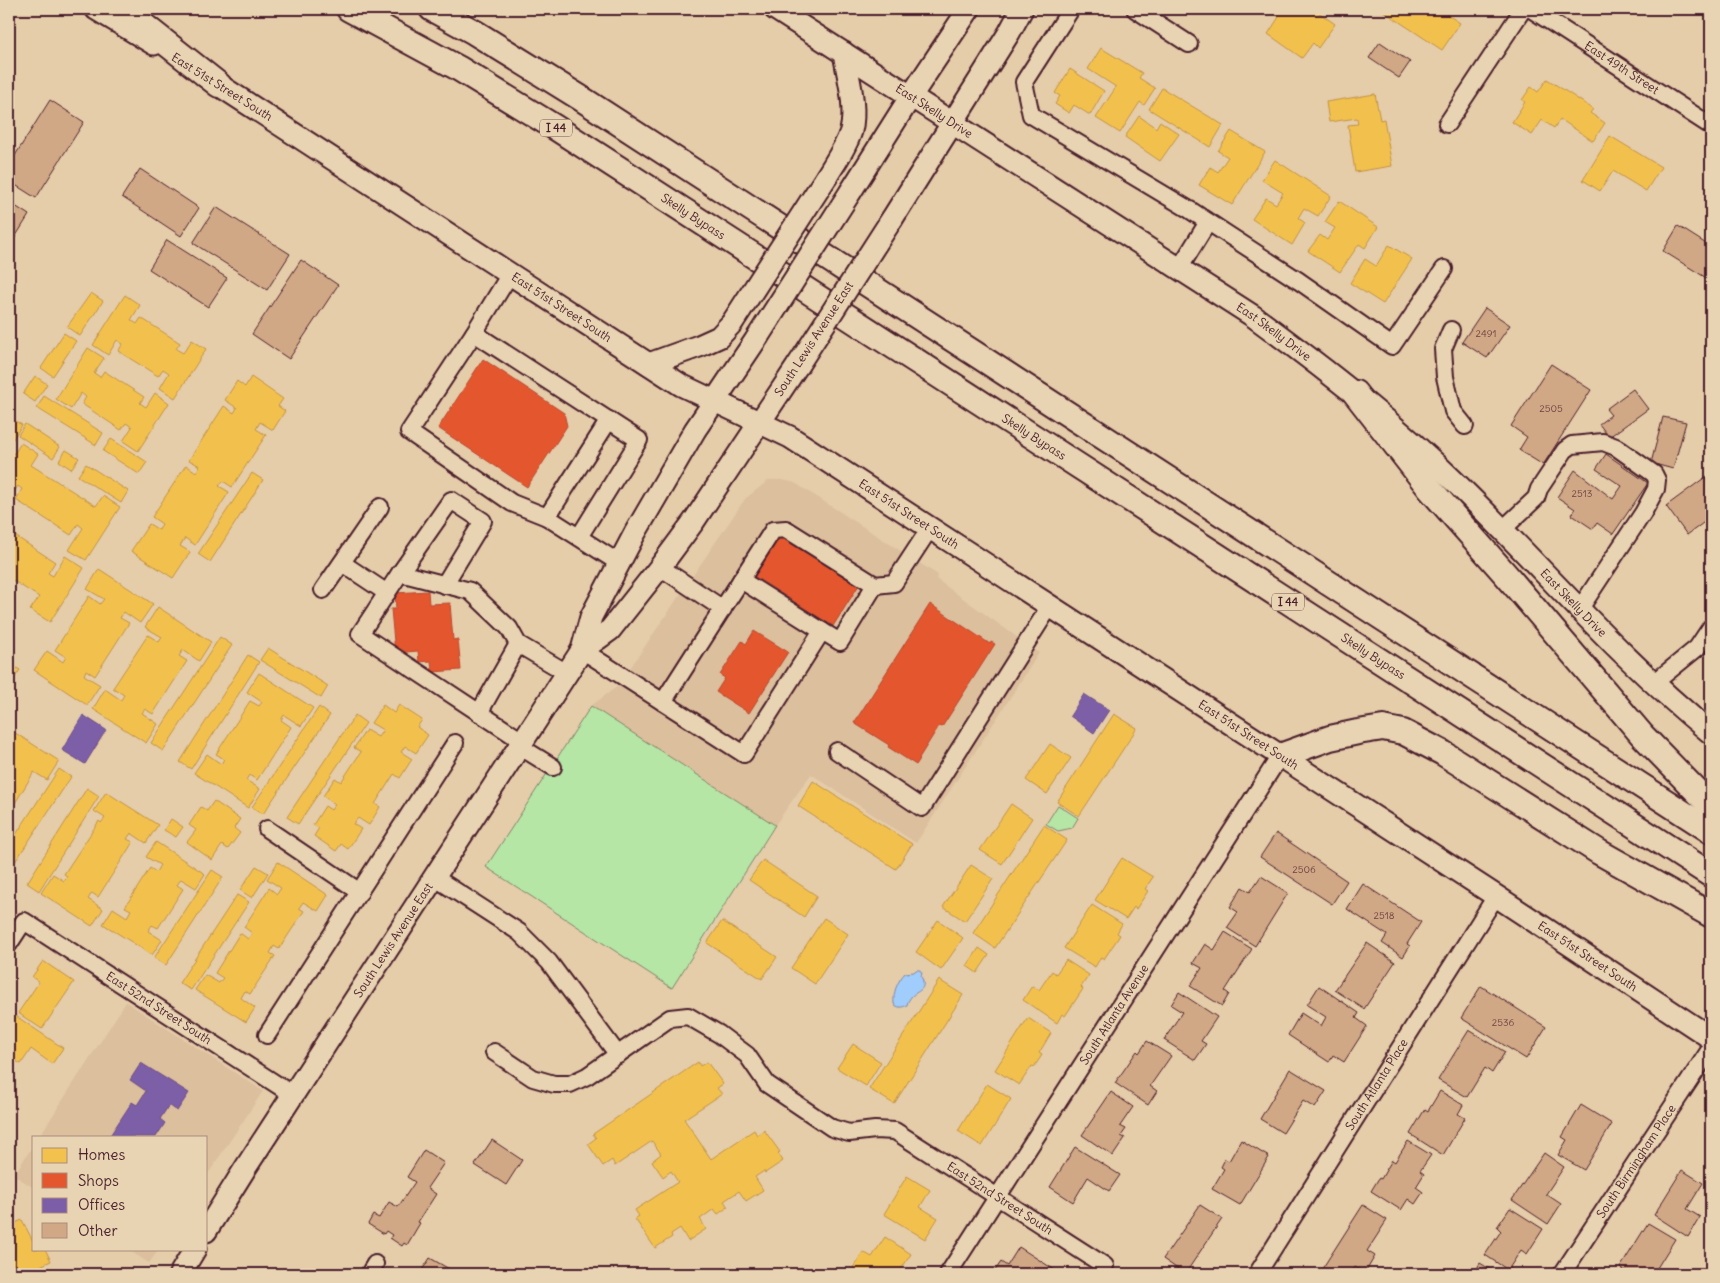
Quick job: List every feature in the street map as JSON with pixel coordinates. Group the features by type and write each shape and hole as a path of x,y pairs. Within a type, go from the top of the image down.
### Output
{"highway":[{"path":"123,9 218,85"},
{"name":"Skelly Bypass","path":"349,9 458,68 556,128 1711,875"},
{"path":"432,9 474,32 596,107 1711,831"},
{"path":"1355,393 1430,489 1507,576 1642,735 1711,806"},
{"path":"1280,756 1330,738 1358,732 1383,728 1403,732 1443,753 1599,852 1711,915"}],"main road":[{"name":"East 51st Street South","path":"96,9 218,85 691,390 790,437 1711,1038"},
{"name":"East Skelly Drive","path":"775,9 1253,316 1355,393 1410,440 1460,487 1579,610 1654,683 1711,733"},
{"name":"South Lewis Avenue East","path":"208,1228 582,650 591,617 634,533 695,430 757,338 911,96 969,9"},
{"name":"South Lewis Avenue East","path":"582,650 610,630 694,521 892,219 1009,33 1022,9"},
{"path":"649,364 719,337 732,323 828,176 846,145 851,130 853,114 844,53"},
{"path":"619,563 627,568 629,575 622,613"},
{"path":"180,1274 194,1250"}],"street":[{"path":"1072,9 1024,82 1031,115 1208,222 1392,346 1444,268"},
{"path":"1135,9 1189,44"},
{"path":"1447,124 1523,9"},
{"name":"East 49th Street","path":"1531,9 1711,126"},
{"path":"1179,269 1208,222"},
{"path":"510,274 474,333 408,432 512,502 547,517 619,563"},
{"path":"1451,330 1443,349 1445,377 1453,411 1465,426"},
{"path":"474,333 639,440 579,537"},
{"path":"547,517 609,420"},
{"path":"1502,530 1536,498 1565,450 1572,445 1603,442 1616,447 1654,474 1657,480 1656,489 1638,521 1579,610"},
{"path":"444,585 482,521 450,500 360,634 479,713 553,767"},
{"path":"324,590 380,508"},
{"path":"663,702 773,530 786,529 875,585 894,583 930,528"},
{"path":"342,563 387,593"},
{"path":"660,567 723,609"},
{"path":"400,573 470,591 509,628 518,644 567,673"},
{"path":"742,580 840,642 875,585"},
{"path":"837,752 922,808 1050,606"},
{"path":"1654,683 1697,648 1711,627"},
{"path":"582,650 744,754 822,631"},
{"path":"479,713 518,644"},
{"path":"268,1035 456,743"},
{"name":"South Atlanta Avenue","path":"948,1274 1280,756"},
{"path":"267,829 360,892"},
{"path":"434,877 519,932 549,962 618,1055 587,1076 570,1084 554,1084 533,1078 494,1052"},
{"name":"South Atlanta Place","path":"1257,1274 1496,896"},
{"name":"East 52nd Street South","path":"9,944 24,921 293,1095"},
{"name":"East 52nd Street South","path":"618,1055 670,1018 688,1016 719,1034 747,1055 767,1084 832,1128 849,1133 875,1130 895,1132 1105,1266"},
{"name":"South Birmingham Place","path":"1562,1274 1711,1048"}],"shaded area":[{"path":"769,480 783,480 795,483 938,575 936,579 1039,653 916,843 811,774 775,825 591,706 618,686 745,499"},
{"path":"126,1002 263,1091 208,1174 208,1136 40,1136"},
{"path":"32,1147 32,1187 14,1175"},
{"path":"129,1250 158,1250 149,1263"}],"green space":[{"path":"591,706 775,825 672,988 486,867"},
{"path":"1058,805 1078,818 1072,828 1058,831 1046,824"}],"water":[{"path":"920,970 922,973 923,985 921,990 911,997 907,1005 897,1006 894,1004 895,991 900,980 905,973"}],"building: Homes":[{"path":"1268,9 1314,9 1335,24 1318,48 1313,43 1302,58 1268,34 1279,17"},
{"path":"1380,9 1439,9 1460,23 1442,50"},
{"path":"1101,48 1142,73 1139,78 1155,88 1144,105 1140,102 1120,133 1096,118 1116,87 1088,69"},
{"path":"1070,69 1104,91 1090,115 1074,105 1069,113 1055,104 1060,96 1055,93"},
{"path":"1547,79 1593,109 1590,113 1605,123 1593,141 1560,119 1554,128 1542,120 1532,135 1512,122 1525,102 1522,100 1531,87 1538,92"},
{"path":"1162,88 1223,125 1210,147 1149,109"},
{"path":"1375,94 1380,120 1384,119 1392,166 1355,172 1348,125 1358,124 1357,118 1329,122 1326,102"},
{"path":"1139,116 1156,128 1160,121 1179,134 1160,161 1125,137"},
{"path":"1231,131 1265,152 1232,205 1199,185 1210,167 1218,172 1228,157 1218,151"},
{"path":"1610,136 1661,167 1646,191 1613,171 1600,191 1583,180"},
{"path":"1275,160 1331,196 1318,216 1304,208 1298,218 1305,223 1292,245 1252,219 1266,198 1276,204 1283,193 1262,180"},
{"path":"1339,201 1378,227 1365,248 1359,244 1340,272 1308,251 1320,235 1327,240 1335,228 1325,222"},
{"path":"1389,245 1412,259 1383,304 1350,283 1365,259 1376,266"},
{"path":"91,293 103,301 80,336 67,327"},
{"path":"125,295 140,305 131,320 137,324 141,318 180,343 176,349 183,353 192,340 206,349 175,398 160,388 169,373 163,369 158,376 118,351 123,344 117,340 108,355 93,345"},
{"path":"64,333 76,341 53,376 41,368"},
{"path":"88,348 104,358 94,373 100,377 104,371 144,397 140,403 146,407 155,393 169,403 138,451 123,441 132,427 126,423 121,430 82,404 86,397 81,393 71,409 56,399"},
{"path":"35,376 47,384 35,402 23,394"},
{"path":"251,377 283,399 278,406 285,411 273,430 260,422 256,429 266,435 232,487 223,481 219,486 229,492 195,545 185,538 180,546 190,552 173,578 131,551 149,524 159,530 162,524 152,517 186,465 196,472 200,466 189,460 224,406 234,413 237,408 225,400 237,381 245,387"},
{"path":"44,396 103,433 96,445 37,408"},
{"path":"10,418 22,425 9,445 9,420"},
{"path":"25,424 60,447 53,458 18,435"},
{"path":"111,439 147,462 139,474 103,451"},
{"path":"21,443 38,454 31,465 96,506 103,496 120,507 86,560 69,550 83,528 78,524 71,535 16,500 22,489 18,486 9,500 9,453 10,451 14,454"},
{"path":"66,450 79,458 71,469 59,461"},
{"path":"86,464 128,491 121,503 78,476"},
{"path":"252,473 263,480 210,562 198,554"},
{"path":"9,532 55,562 48,573 53,576 65,556 84,568 50,622 30,610 39,597 9,578"},
{"path":"99,569 153,604 140,623 124,612 120,618 129,623 95,676 86,670 84,675 100,685 87,705 34,670 47,651 63,662 66,657 55,650 89,596 100,604 104,599 87,589"},
{"path":"158,607 211,642 199,661 183,650 179,656 187,661 153,714 145,709 142,713 158,724 146,743 93,709 105,689 121,700 124,695 113,688 148,635 159,642 162,637 145,627"},
{"path":"220,637 232,645 163,751 151,743"},
{"path":"268,648 328,686 321,698 260,660"},
{"path":"248,655 259,662 191,769 180,762"},
{"path":"9,663 20,670 9,686"},
{"path":"259,673 313,708 301,726 284,715 281,720 291,727 257,780 249,775 246,780 260,789 248,808 194,773 207,754 221,764 224,759 216,754 250,701 259,706 262,702 247,692"},
{"path":"383,705 394,713 399,705 422,720 417,727 428,735 416,753 405,746 401,752 412,759 400,778 394,774 375,804 380,807 369,825 358,818 353,824 361,829 348,849 341,844 336,851 314,836 319,828 313,825 325,806 331,810 335,804 323,796 335,778 341,782 361,752 354,748 366,730 378,737 383,730 371,723"},
{"path":"319,707 330,715 263,814 252,807"},
{"path":"1114,714 1137,728 1079,816 1057,802"},
{"path":"355,715 366,723 298,824 287,817"},
{"path":"9,729 59,761 47,780 34,772 9,813 9,762 13,758 9,755"},
{"path":"1050,744 1071,758 1047,794 1026,780"},
{"path":"59,769 71,777 9,871 9,845"},
{"path":"813,781 912,844 896,869 798,806"},
{"path":"87,788 99,796 39,891 27,883"},
{"path":"106,792 158,825 146,843 131,833 127,839 133,842 98,897 92,893 88,899 103,909 92,926 41,893 53,874 64,881 67,876 64,874 99,821 101,823 105,818 94,811"},
{"path":"214,801 240,819 234,828 240,833 228,849 222,845 212,860 187,842 196,830 189,825 201,807 207,811"},
{"path":"1011,804 1032,818 1002,864 980,850"},
{"path":"171,819 183,827 176,837 164,830"},
{"path":"1044,825 1067,840 995,948 973,933"},
{"path":"156,842 205,874 196,888 181,879 177,885 183,889 158,928 152,925 148,931 162,940 152,955 103,924 113,908 127,917 131,910 125,907 150,868 156,872 160,865 146,857"},
{"path":"1122,858 1153,877 1145,889 1148,891 1136,909 1134,907 1126,919 1095,900"},
{"path":"763,860 817,896 804,917 749,880"},
{"path":"278,862 328,895 318,911 303,902 299,908 304,911 279,949 274,946 270,953 275,956 250,994 245,991 241,998 255,1008 246,1022 195,990 205,975 219,983 223,978 215,973 240,933 248,939 252,933 244,927 269,888 277,894 281,888 267,879"},
{"path":"971,865 993,879 965,921 943,907"},
{"path":"256,866 268,873 252,898 240,890"},
{"path":"212,870 223,877 166,965 154,958"},
{"path":"237,895 249,902 191,990 179,983"},
{"path":"1092,905 1122,924 1117,933 1120,935 1104,959 1101,957 1095,967 1064,948"},
{"path":"824,918 848,934 815,984 791,968"},
{"path":"938,920 963,938 941,970 916,952"},
{"path":"722,921 777,957 762,979 707,943"},
{"path":"979,948 989,955 977,973 967,966"},
{"path":"1066,960 1089,975 1081,987 1083,989 1065,1016 1062,1014 1057,1023 1023,1000 1032,986 1039,990 1052,971 1056,974"},
{"path":"43,961 74,982 42,1029 18,1013 39,982 32,977"},
{"path":"939,980 963,995 894,1104 869,1089"},
{"path":"13,1014 63,1048 52,1064 31,1049 21,1064 14,1060 9,1068 9,1020"},
{"path":"1028,1018 1051,1033 1039,1053 1042,1055 1019,1085 995,1070"},
{"path":"853,1044 881,1062 866,1086 837,1068"},
{"path":"698,1062 700,1066 707,1062 723,1084 717,1088 722,1094 684,1119 711,1159 754,1130 757,1135 764,1130 780,1152 778,1153 783,1161 755,1177 763,1190 746,1201 739,1191 724,1201 728,1207 718,1214 714,1209 700,1219 706,1229 688,1241 680,1228 671,1234 672,1237 655,1248 635,1219 639,1216 635,1210 678,1182 671,1171 663,1177 652,1161 661,1154 652,1141 615,1166 612,1160 603,1166 588,1144 596,1138 593,1134"},
{"path":"987,1084 1011,1099 982,1146 958,1131"},
{"path":"907,1176 930,1190 920,1207 938,1218 925,1239 884,1214"},
{"path":"22,1220 32,1239 32,1250 46,1250 51,1261 23,1274 15,1274 9,1261 9,1226"},
{"path":"885,1237 911,1254 898,1274 849,1274 863,1252 872,1257"}],"building: Shops":[{"path":"483,359 564,413 567,426 527,487 438,428"},
{"path":"778,534 859,585 833,626 752,575"},
{"path":"428,591 429,604 450,603 453,640 458,639 461,670 432,672 431,661 419,662 418,651 395,653 391,609 396,609 395,593"},
{"path":"930,604 990,644 991,642 995,644 942,727 939,726 916,765 854,723"},
{"path":"754,631 788,652 749,713 716,692 725,678 720,675 742,641 746,644"}],"building: Offices":[{"path":"1084,694 1109,710 1094,733 1070,716"},
{"path":"83,715 106,730 85,764 62,750"},
{"path":"141,1063 189,1093 177,1111 169,1105 160,1119 165,1123 157,1136 110,1136 132,1102 137,1105 146,1091 130,1080"}],"building: Other":[{"path":"1380,42 1410,62 1399,78 1369,58"},
{"path":"50,100 84,122 36,198 9,181 9,165"},
{"path":"140,169 199,208 181,236 122,197"},
{"path":"9,202 29,215 9,247"},
{"path":"216,207 290,254 267,290 193,243"},
{"path":"1678,226 1711,247 1711,273 1708,279 1663,251"},
{"path":"167,240 227,278 208,307 149,269"},
{"path":"301,260 338,285 289,359 252,334"},
{"path":"1485,308 1510,325 1487,358 1462,342"},
{"path":"1551,364 1591,390 1543,465 1519,450 1527,437 1511,426"},
{"path":"1633,389 1648,409 1609,437 1599,424 1611,415 1606,409"},
{"path":"1663,417 1686,422 1673,469 1651,463"},
{"path":"1606,454 1648,483 1613,534 1597,523 1593,529 1572,515 1575,509 1557,497 1575,470 1613,499 1622,486 1596,469"},
{"path":"1711,473 1711,517 1687,535 1666,506"},
{"path":"1276,833 1347,881 1332,904 1260,857"},
{"path":"1261,876 1288,893 1255,946 1227,928 1238,912 1230,907 1242,887 1250,892"},
{"path":"1363,884 1421,922 1407,944 1410,946 1403,957 1382,943 1387,935 1347,909"},
{"path":"1225,932 1252,949 1225,991 1229,994 1222,1006 1190,986 1202,968 1193,963 1205,944 1214,950"},
{"path":"1367,943 1395,962 1364,1009 1335,990"},
{"path":"1319,986 1359,1013 1356,1018 1367,1026 1344,1062 1333,1055 1329,1062 1288,1035 1301,1013 1321,1026 1326,1017 1307,1005"},
{"path":"1481,986 1546,1027 1526,1059 1461,1018"},
{"path":"1179,992 1217,1017 1201,1041 1206,1044 1195,1060 1164,1040 1182,1012 1171,1005"},
{"path":"1469,1030 1505,1052 1492,1073 1485,1068 1467,1097 1438,1080"},
{"path":"1147,1041 1171,1056 1150,1086 1157,1091 1148,1105 1115,1083 1137,1051 1139,1053"},
{"path":"1290,1069 1326,1091 1315,1108 1303,1101 1283,1133 1260,1119"},
{"path":"1440,1091 1463,1105 1458,1114 1465,1118 1443,1155 1410,1134 1425,1109 1428,1111"},
{"path":"1111,1092 1133,1107 1120,1126 1126,1129 1121,1136 1125,1138 1113,1156 1082,1135"},
{"path":"1581,1105 1612,1124 1584,1170 1558,1155 1567,1140 1562,1137"},
{"path":"492,1140 522,1160 506,1185 475,1165"},
{"path":"1241,1140 1269,1157 1240,1205 1212,1189 1224,1169 1221,1167 1225,1159 1229,1161"},
{"path":"1408,1141 1431,1155 1420,1171 1424,1174 1416,1187 1423,1192 1415,1204 1408,1199 1401,1210 1371,1191 1379,1178 1381,1179 1392,1160 1395,1162"},
{"path":"1075,1147 1120,1175 1109,1191 1088,1177 1073,1202 1050,1187"},
{"path":"424,1150 444,1163 427,1188 436,1194 418,1222 420,1223 407,1245 404,1243 402,1246 390,1238 392,1235 386,1231 384,1234 368,1224 373,1215 379,1218 389,1202 398,1207 415,1182 407,1177"},
{"path":"1544,1153 1564,1167 1546,1194 1561,1204 1548,1224 1512,1200"},
{"path":"1682,1170 1703,1183 1687,1209 1700,1217 1688,1237 1654,1215"},
{"path":"1200,1205 1222,1219 1185,1274 1163,1259"},
{"path":"1363,1205 1387,1220 1367,1251 1375,1256 1365,1273 1355,1267 1351,1274 1330,1274 1322,1269"},
{"path":"1510,1208 1543,1229 1527,1254 1521,1250 1508,1270 1485,1255 1501,1231 1497,1227"},
{"path":"1648,1223 1675,1239 1657,1268 1663,1271 1661,1274 1630,1274 1620,1268"},
{"path":"1019,1247 1061,1274 997,1274 994,1272 1001,1262 1007,1266"},
{"path":"430,1258 451,1270 448,1274 425,1274 421,1272"},
{"path":"1480,1263 1498,1274 1474,1274"}]}
